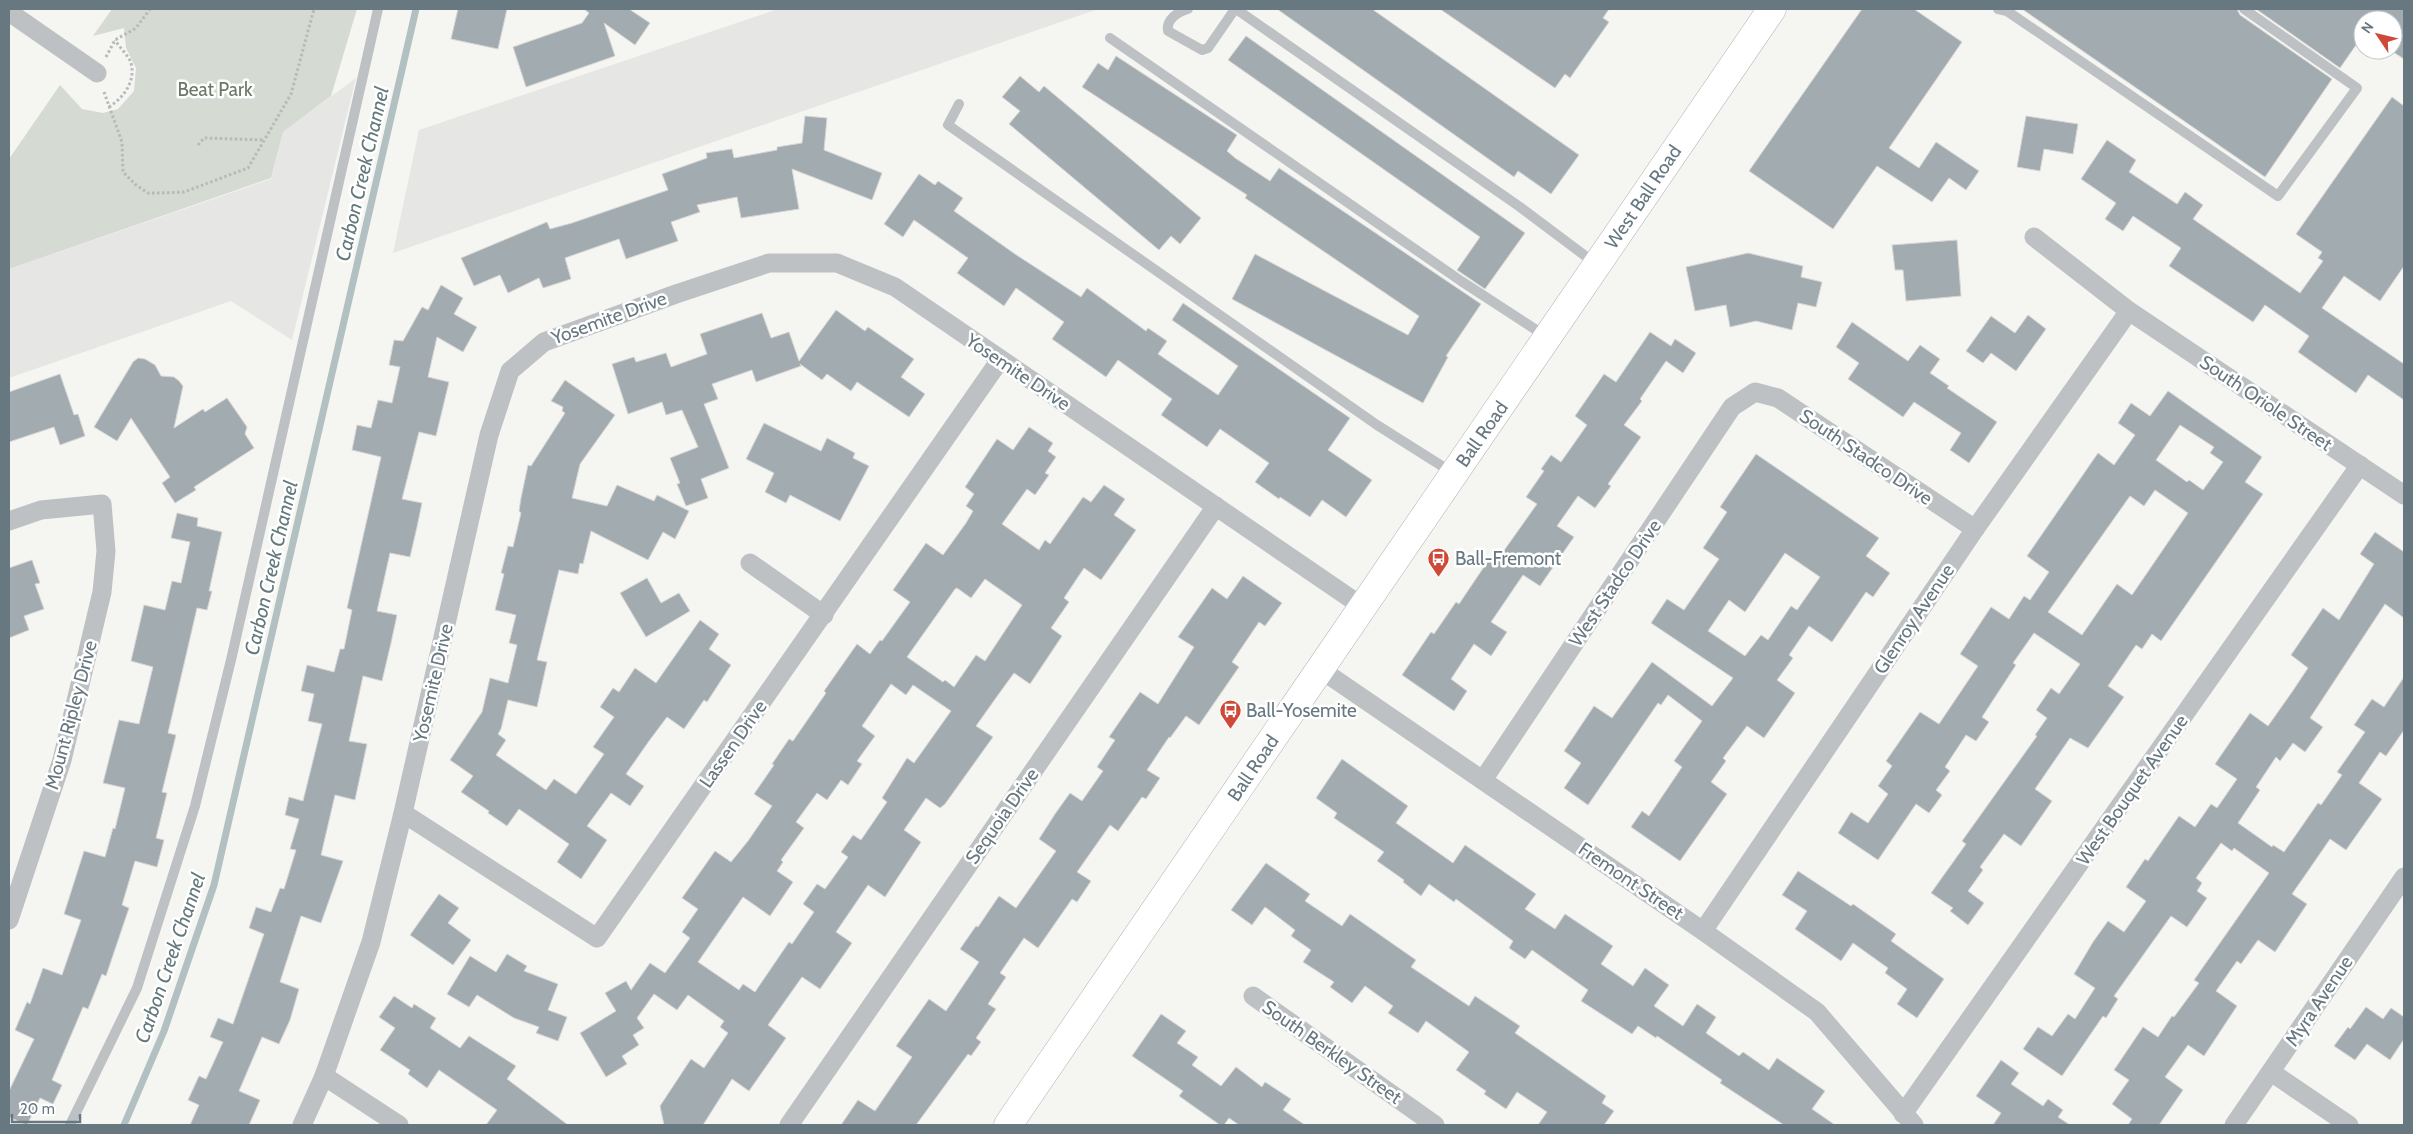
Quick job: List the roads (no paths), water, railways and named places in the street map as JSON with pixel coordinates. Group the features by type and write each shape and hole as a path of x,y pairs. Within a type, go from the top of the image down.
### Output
{"main road":[{"name":"West Ball Road","path":"1514,386 1772,9"},
{"name":"Ball Road","path":"1008,1125 1514,386"}],"street":[{"path":"9,12 97,73"},
{"name":"South Oriole Street","path":"2034,237 2129,311 2404,494"},
{"name":"Yosemite Drive","path":"302,1125 324,1076 370,942 403,813 489,435 510,371 544,342 676,294 769,263 837,263 895,287 1363,607"},
{"name":"Glenroy Avenue","path":"1703,931 1975,529 2129,311"},
{"name":"Lassen Drive","path":"403,813 597,938 1000,360"},
{"name":"South Stadco Drive","path":"1755,392 1778,398 1975,529"},
{"name":"West Stadco Drive","path":"1483,780 1732,407 1755,392"},
{"name":"West Bouquet Avenue","path":"1909,1120 2360,465"},
{"name":"Mount Ripley Drive","path":"9,521 41,510 102,504 106,552 102,592 62,760 9,920"},
{"name":"Sequoia Drive","path":"789,1125 1216,506"},
{"path":"750,563 824,615"},
{"name":"Fremont Street","path":"1320,669 1703,931 1817,1012 1909,1120"},
{"name":"Myra Avenue","path":"2234,1125 2404,877"},
{"name":"South Berkley Street","path":"1253,996 1435,1125"},
{"path":"2271,1072 2349,1125"},
{"path":"324,1076 399,1125"}],"lane":[{"path":"70,1125 137,988 195,806 234,650 378,9"},
{"path":"1188,9 1170,20 1167,26 1168,31 1202,50 1208,48 1236,9 1520,207 1597,265"},
{"path":"1998,9 2007,11 2278,196 2357,88 2244,9"},
{"path":"1110,38 1461,281 1548,338"},
{"path":"959,104 948,125 1377,425 1454,474"}],"waterway":[{"name":"Carbon Creek Channel","path":"124,1125 164,1031 214,885 416,9"}],"place":[{"name":"Ball-Fremont","path":"1439,577"},
{"name":"Ball-Yosemite","path":"1230,729"}],"park label":[{"name":"Beat Park","path":"215,89"}]}
